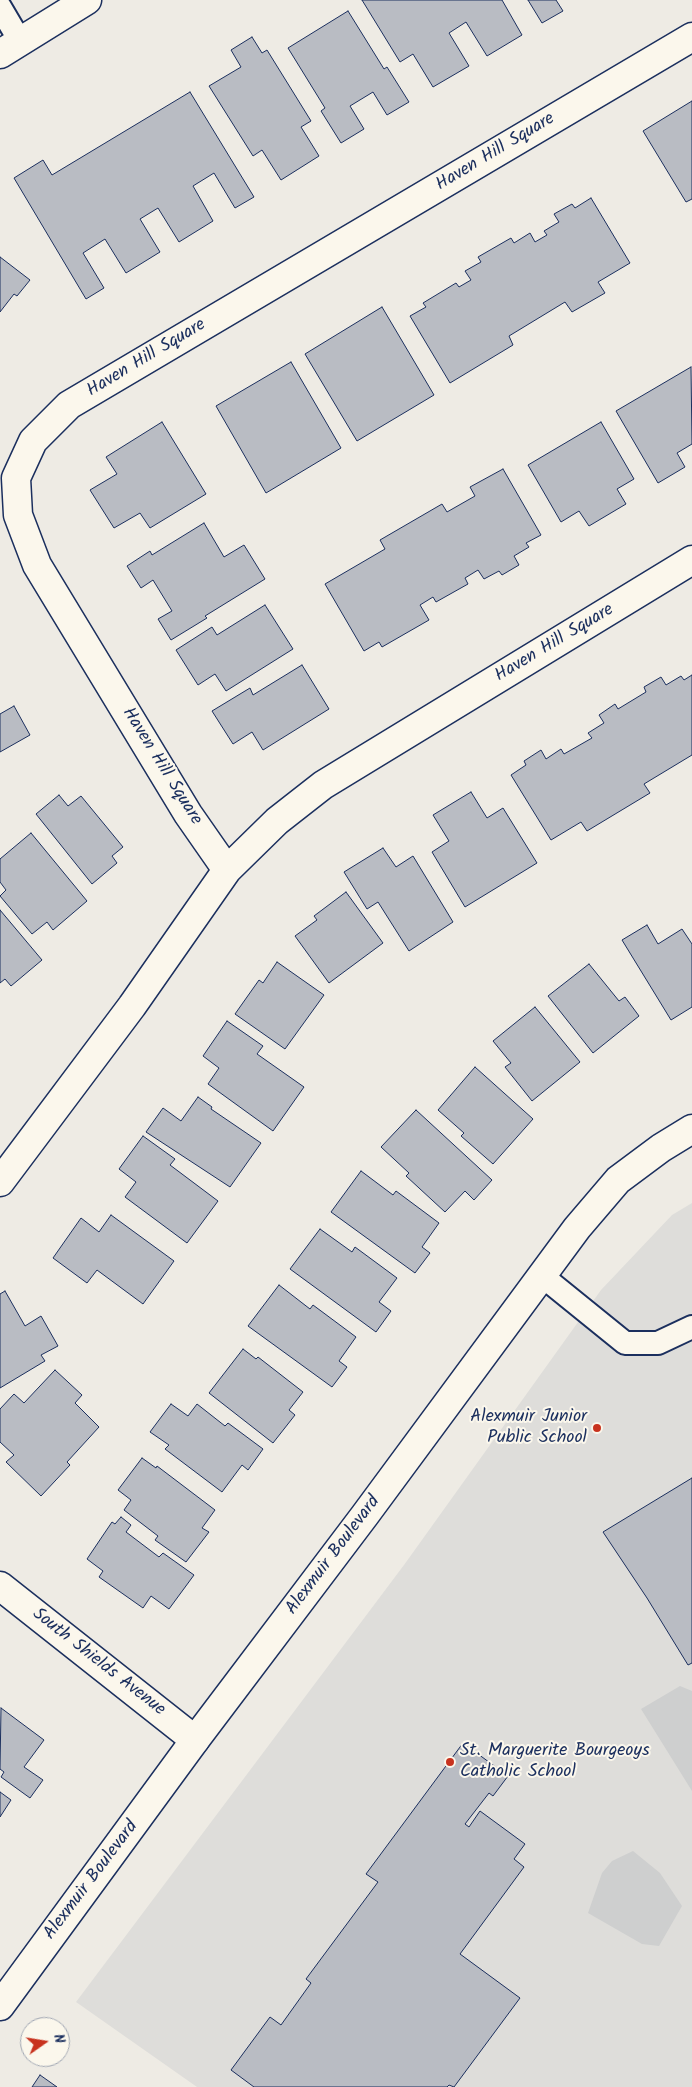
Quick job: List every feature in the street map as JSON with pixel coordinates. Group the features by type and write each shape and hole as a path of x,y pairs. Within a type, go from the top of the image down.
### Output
{"street":[{"path":"10,48 88,0"},
{"name":"Haven Hill Square","path":"227,870 188,814 36,565 18,515 16,478 33,442 69,405 692,38"},
{"name":"Haven Hill Square","path":"0,1182 132,1006 227,870 277,821 324,785 692,560"},
{"name":"Alexmuir Boulevard","path":"0,2006 195,1740 365,1516 577,1228 618,1180 661,1148 692,1129"},
{"name":"South Shields Avenue","path":"0,1586 195,1740"}],"lane":[{"path":"0,8 10,48"},
{"path":"541,1275 625,1342 658,1344 692,1326"}],"shaded area":[{"name":"St. Marguerite Bourgeoys Catholic School","path":"692,1203 692,2087 197,2087 76,2002 404,1565 601,1290 672,1215"},
{"path":"680,1686 692,1691 692,1791 641,1709"},
{"path":"633,1851 660,1873 682,1906 659,1946 642,1944 588,1913 602,1873 612,1861"}],"building":[{"path":"362,0 502,0 522,35 487,56 466,22 449,33 469,66 433,87 413,54 400,62"},
{"path":"528,0 556,0 563,11 542,23"},
{"path":"348,11 384,69 387,67 409,102 387,115 373,92 350,106 364,129 341,143 321,111 325,108 288,48"},
{"path":"252,37 262,53 267,50 311,121 301,127 319,156 281,180 262,150 253,156 209,86 241,67 231,50"},
{"path":"190,92 254,197 235,208 214,173 193,186 213,221 179,242 158,208 140,219 160,252 126,273 105,239 83,253 104,288 86,299 14,178 43,160 52,175"},
{"path":"692,101 692,199 686,202 643,131"},
{"path":"591,198 630,263 598,282 605,293 572,312 565,302 509,336 513,345 450,383 410,316 426,307 423,303 456,283 459,287 471,280 465,271 481,262 478,257 511,238 514,243 530,233 535,242 547,235 544,231 559,222 554,214 572,204 575,208"},
{"path":"0,257 30,280 17,296 14,294 0,312"},
{"path":"382,307 434,395 357,441 305,354"},
{"path":"291,362 341,448 266,493 216,406"},
{"path":"691,367 692,444 677,453 685,467 658,483 616,411"},
{"path":"162,422 206,494 150,528 140,513 114,528 90,490 117,474 106,457"},
{"path":"601,422 634,479 617,489 626,504 589,526 579,511 561,522 528,465"},
{"path":"503,469 541,535 526,543 529,547 514,556 519,565 502,575 499,571 484,579 478,570 465,578 468,584 436,602 433,597 420,605 429,620 382,647 379,642 364,651 325,584 385,549 380,540 442,504 447,512 475,496 470,487"},
{"path":"204,523 224,557 244,545 265,579 205,616 207,618 171,640 158,619 172,611 153,580 141,588 127,566 150,551 152,555"},
{"path":"265,605 293,649 226,691 215,674 198,685 176,650 212,627 217,635"},
{"path":"302,665 329,709 263,750 252,732 233,744 212,711 250,688 253,695"},
{"path":"692,675 692,755 644,784 650,793 587,831 581,822 551,840 511,775 526,765 524,761 541,750 546,759 561,749 564,754 592,738 588,733 604,723 599,715 615,704 618,709 646,692 644,687 661,677 666,685 681,676 684,680"},
{"path":"14,706 30,735 0,752 0,714"},
{"path":"471,792 487,818 503,808 537,863 465,907 432,852 449,841 433,815"},
{"path":"59,795 68,806 81,796 123,847 112,856 117,863 92,884 36,814"},
{"path":"31,833 87,901 53,930 47,922 32,934 0,896 6,890 0,882 0,859"},
{"path":"383,848 396,867 413,856 453,922 409,951 378,902 367,909 344,872"},
{"path":"346,892 383,943 329,983 295,936 317,920 314,916"},
{"path":"0,910 42,960 11,986 5,979 0,983"},
{"path":"647,925 658,944 682,929 692,944 692,1007 671,1020 622,940"},
{"path":"277,962 324,995 285,1049 235,1014 259,980 263,983"},
{"path":"589,964 619,1001 625,997 639,1016 593,1053 548,996"},
{"path":"535,1007 580,1062 532,1101 505,1067 511,1063 493,1041"},
{"path":"227,1021 263,1046 257,1054 304,1087 273,1131 208,1084 219,1068 203,1056"},
{"path":"475,1067 533,1119 493,1164 461,1136 464,1133 438,1110"},
{"path":"198,1097 212,1107 211,1109 261,1143 230,1187 146,1132 163,1108 181,1121"},
{"path":"416,1110 492,1180 474,1200 465,1191 445,1212 406,1176 409,1173 381,1147"},
{"path":"143,1136 175,1159 170,1165 218,1201 187,1243 125,1197 136,1182 119,1169"},
{"path":"361,1171 393,1195 396,1191 439,1223 422,1247 430,1253 415,1273 331,1212"},
{"path":"111,1215 174,1261 143,1304 97,1270 87,1283 53,1258 81,1218 99,1232"},
{"path":"320,1229 352,1252 355,1247 397,1278 379,1302 391,1311 376,1332 290,1269"},
{"path":"279,1285 310,1309 313,1305 356,1337 339,1361 347,1367 332,1387 248,1326"},
{"path":"5,1291 25,1326 41,1316 58,1346 41,1355 45,1361 0,1388 0,1294"},
{"path":"243,1349 256,1359 258,1357 303,1392 289,1410 295,1415 273,1443 209,1393"},
{"path":"55,1370 82,1395 75,1403 99,1427 67,1462 70,1465 41,1496 6,1462 14,1455 0,1442 0,1409 14,1394 24,1403"},
{"path":"171,1404 188,1416 197,1404 225,1426 228,1423 263,1449 248,1470 242,1465 222,1492 165,1449 169,1445 150,1432"},
{"path":"142,1458 156,1468 157,1466 215,1510 202,1528 209,1532 186,1562 155,1540 158,1536 124,1510 131,1500 118,1490"},
{"path":"692,1478 692,1663 688,1665 647,1598 603,1532"},
{"path":"121,1517 131,1525 126,1532 159,1557 163,1553 194,1575 169,1609 151,1596 143,1608 99,1577 103,1571 87,1559 112,1522 115,1524"},
{"path":"1,1708 44,1740 24,1767 43,1780 30,1798 1,1777 4,1772 0,1769"},
{"path":"463,1743 508,1776 493,1796 489,1793 465,1824 469,1827 480,1811 525,1844 514,1859 524,1867 460,1954 520,1998 454,2087 449,2085 447,2087 254,2087 231,2070 270,2017 281,2025 311,1983 306,1979 378,1882 366,1874"},
{"path":"0,1792 11,1800 0,1817"},
{"path":"40,2075 57,2087 32,2087"}],"place":[{"name":"Alexmuir Junior Public School","path":"597,1428"},
{"name":"St. Marguerite Bourgeoys Catholic School","path":"450,1762"}]}
